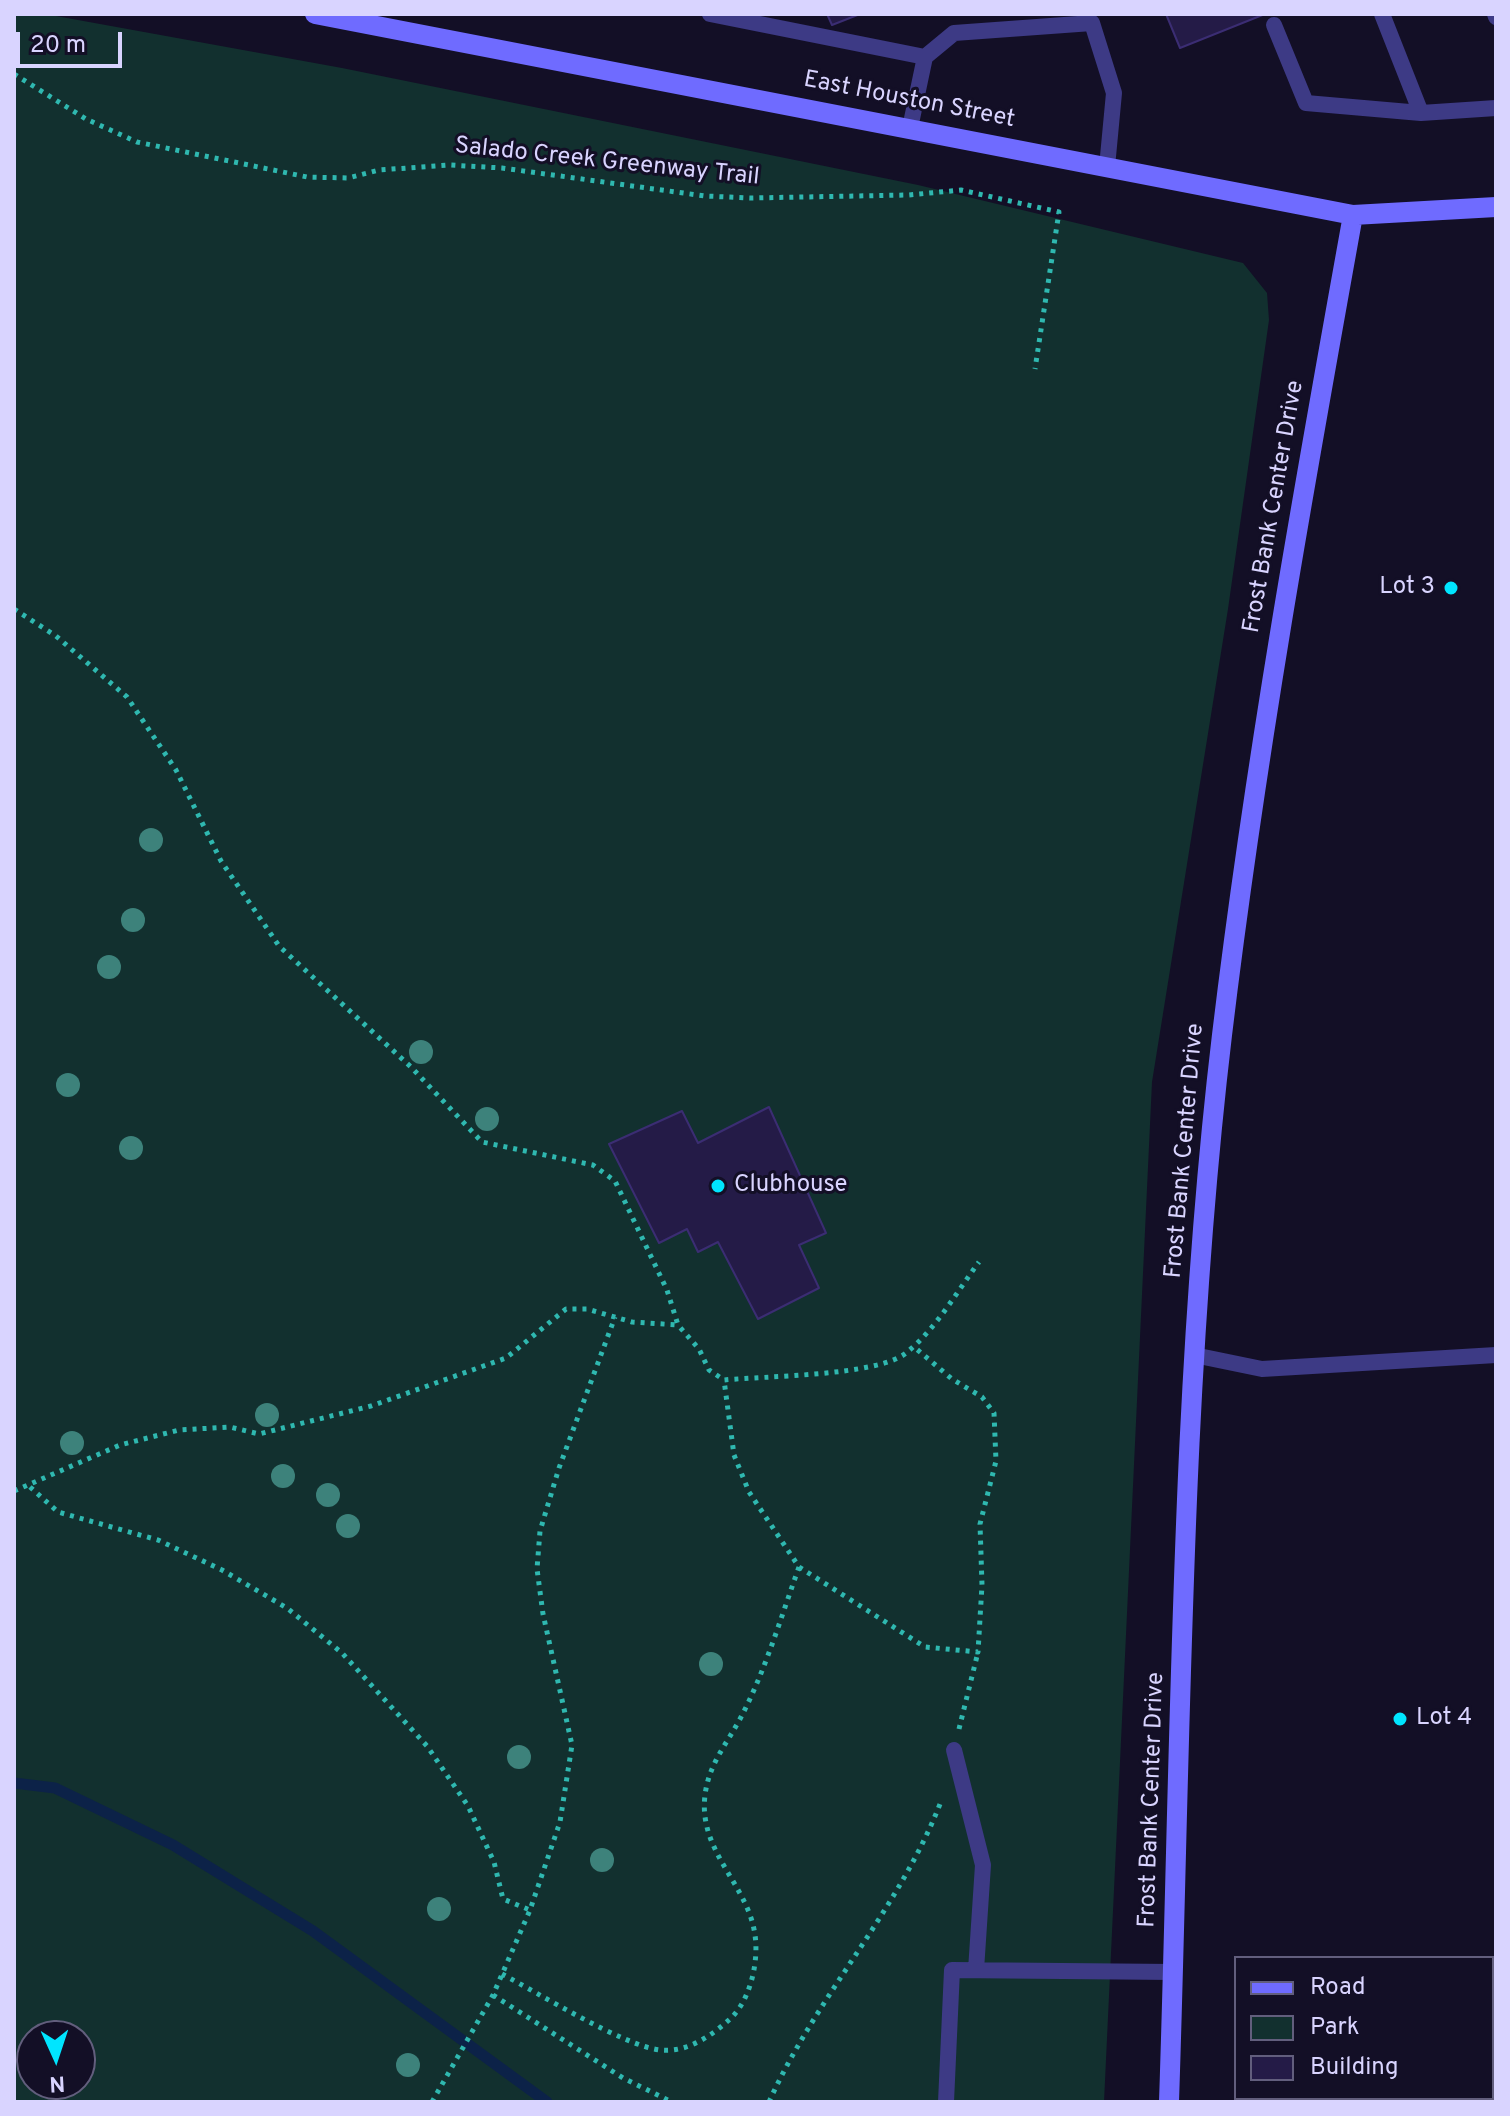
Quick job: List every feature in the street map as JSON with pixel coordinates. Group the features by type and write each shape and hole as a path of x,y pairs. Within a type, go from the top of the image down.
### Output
{"main road":[{"name":"East Houston Street","path":"315,14 358,18 1353,215 1496,207"},
{"name":"Frost Bank Center Drive","path":"1169,2102 1194,1355 1222,1037 1275,660 1353,215"}],"lane":[{"path":"710,14 925,57"},
{"path":"1382,14 1421,113"},
{"path":"910,128 925,57 954,33 1092,23 1114,93 1107,167"},
{"path":"1274,25 1306,103 1421,113 1496,108"},
{"path":"1194,1355 1262,1369 1496,1355"},
{"path":"954,1750 983,1865 976,1970"},
{"path":"946,2102 952,1970 1174,1972"}],"path":[{"name":"Salado Creek Greenway Trail","path":"14,74 86,119 137,142 307,177 348,178 411,165 476,166 750,198 909,195 961,190 1059,212 1035,369"},
{"path":"14,609 56,636 127,697 176,770 221,861 279,946 411,1067 482,1142 593,1165 615,1181 667,1290 678,1325 699,1349 709,1370 724,1380 866,1368 903,1356 927,1334 979,1262"},
{"path":"14,1491 30,1487 120,1445 179,1430 230,1427 259,1434 371,1406 506,1358 566,1309 587,1309 632,1322 678,1325"},
{"path":"433,2099 493,1995 530,1910 560,1822 572,1745 543,1614 537,1569 540,1531 559,1468 615,1317"},
{"path":"913,1346 952,1379 982,1397 994,1413 996,1461 980,1524 982,1585 978,1652 954,1750"},
{"path":"724,1380 734,1455 749,1492 799,1567 925,1647 978,1652"},
{"path":"30,1487 58,1512 158,1540 222,1570 287,1608 342,1653 427,1746 468,1806 494,1862 503,1899 530,1910"},
{"path":"502,1974 624,2037 659,2050 679,2049 709,2038 736,2014 747,1993 755,1963 755,1935 746,1906 713,1851 705,1798 709,1775 722,1746 740,1720 799,1567"},
{"path":"769,2102 843,1972 925,1842 942,1798"},
{"path":"493,1995 623,2078 672,2102"}],"green space":[{"path":"14,14 45,14 342,68 918,185 1243,263 1267,293 1269,320 1228,609 1152,1082 1104,2102 14,2102"}],"building":[{"path":"827,14 860,14 832,25"},
{"path":"1166,14 1265,14 1180,48"},
{"name":"Clubhouse","path":"769,1107 826,1233 799,1245 819,1288 758,1319 718,1242 698,1252 687,1229 659,1243 609,1144 682,1111 698,1143"}],"waterway":[{"path":"14,1783 55,1788 173,1845 313,1931 547,2102"}],"place":[{"name":"Lot 3","path":"1451,588"},
{"name":"Clubhouse","path":"718,1186"},
{"name":"Lot 4","path":"1400,1719"}]}
